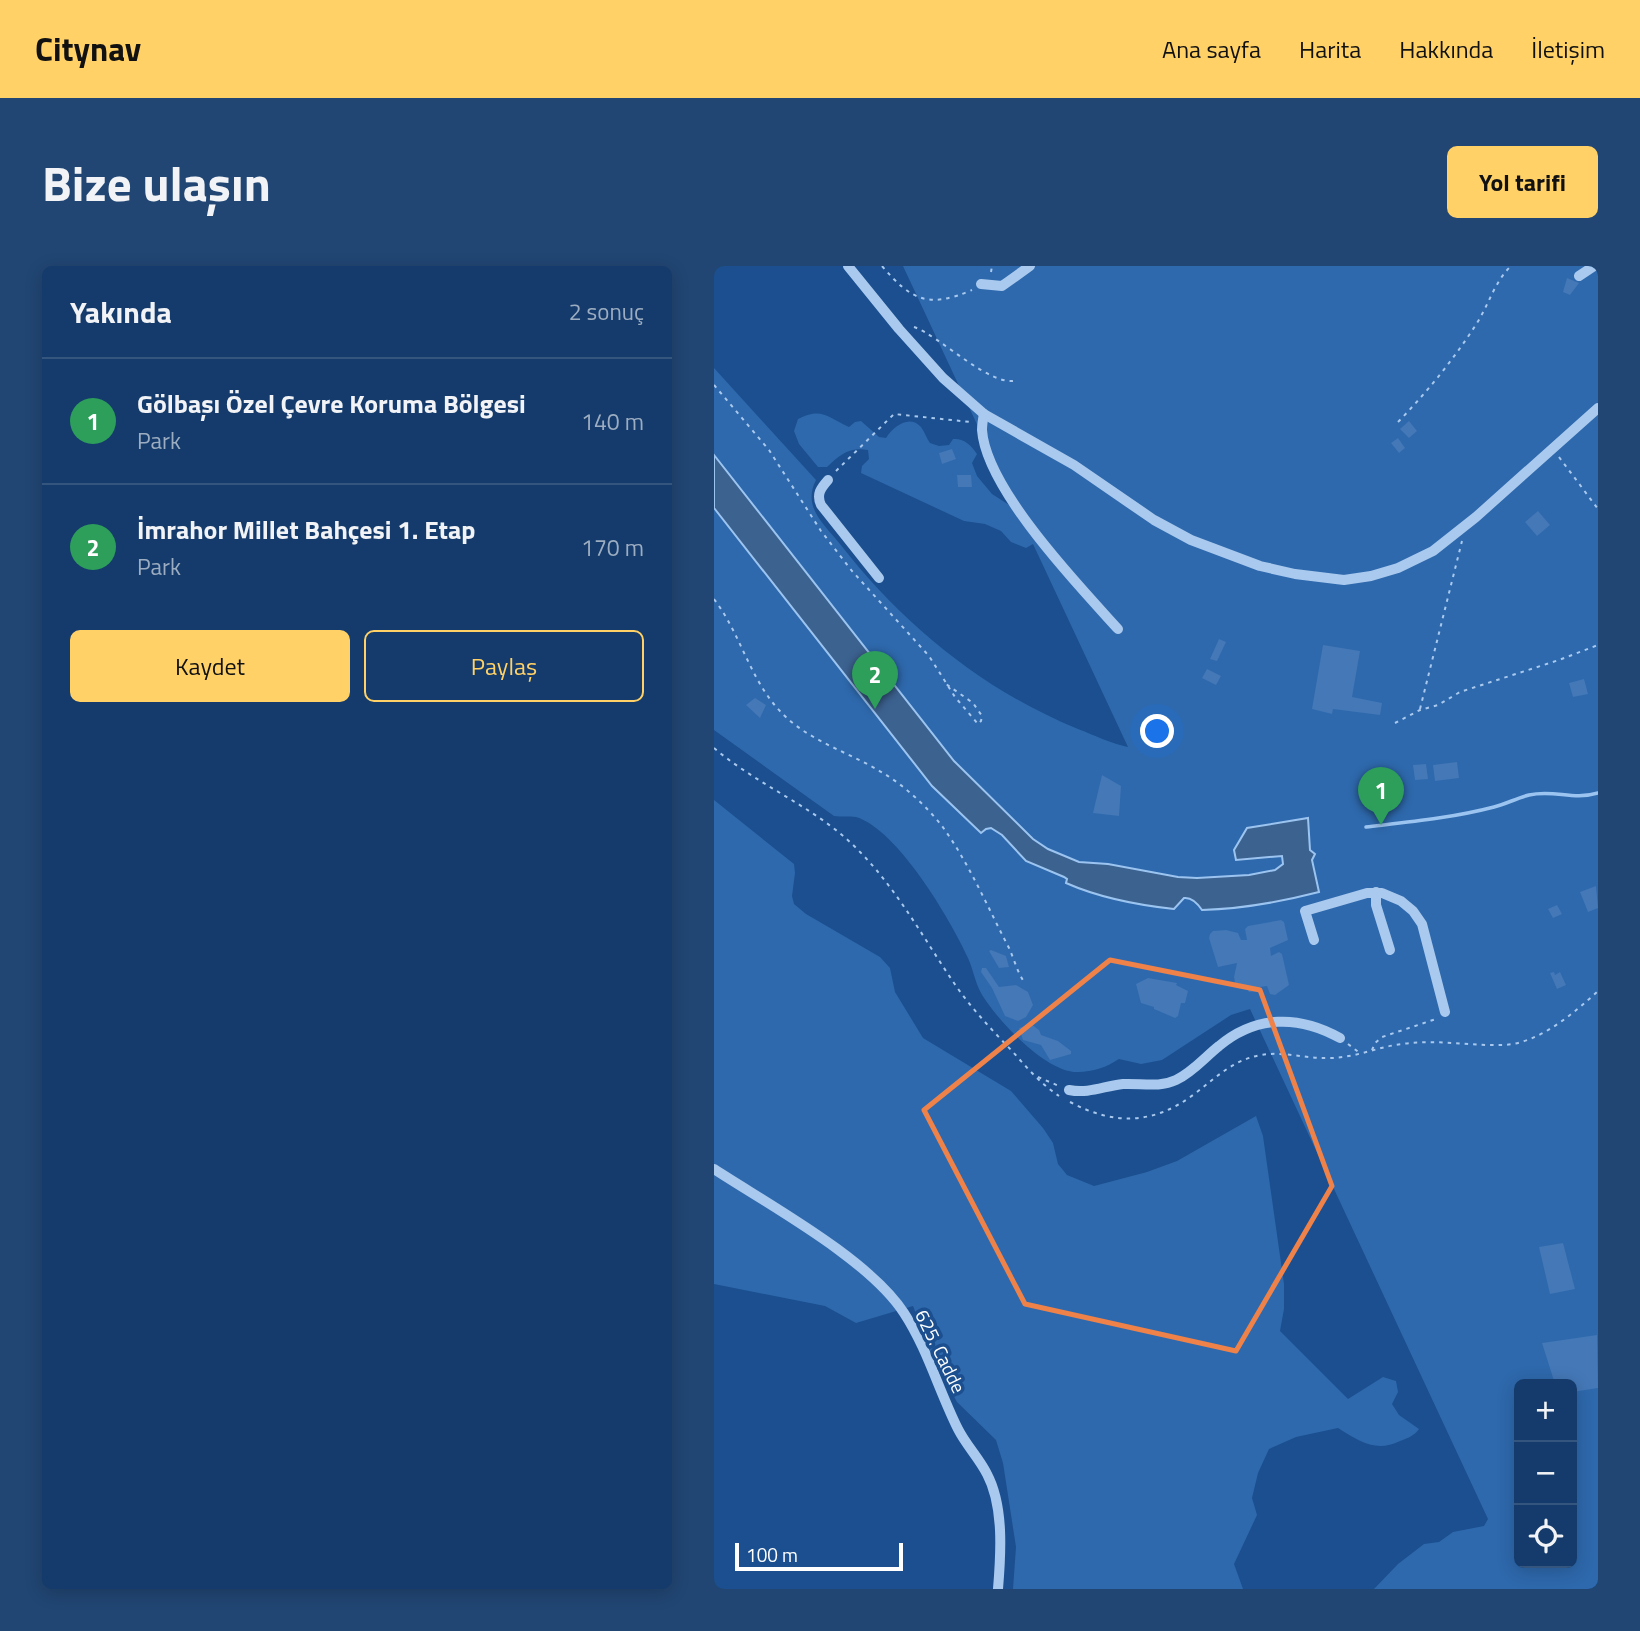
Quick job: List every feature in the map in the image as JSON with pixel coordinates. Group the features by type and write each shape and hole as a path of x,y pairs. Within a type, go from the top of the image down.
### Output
{"street":[{"path":"848,266 895,324 983,419 1074,465 1154,520 1200,544 1260,566 1295,574 1344,580 1371,576 1398,568 1433,551 1462,529 1598,408"},
{"path":"981,284 1008,284 1030,266"},
{"path":"1579,276 1594,266"},
{"path":"983,419 985,444 1011,498 1070,577 1118,629"},
{"path":"828,480 820,490 821,505 879,578"},
{"path":"1376,892 1376,905 1390,950"},
{"path":"1314,940 1305,911 1376,892 1401,901 1419,919 1445,1012"},
{"path":"1069,1090 1084,1092 1123,1084 1154,1085 1170,1082 1190,1071 1228,1039 1262,1024 1299,1022 1340,1038"},
{"name":"625. Cadde","path":"714,1169 852,1261 879,1284 903,1312 959,1430 992,1487 999,1540 998,1589"}],"path":[{"path":"882,266 902,288 919,298 941,299 958,296 981,284 992,266"},
{"path":"1398,422 1423,396 1460,349 1485,311 1500,278 1511,266"},
{"path":"895,324 920,329 995,377 1012,382 1017,380"},
{"path":"828,480 894,414 983,419"},
{"path":"1552,449 1598,509"},
{"path":"1420,710 1462,544 1462,529"},
{"path":"714,599 729,622 753,674 777,708 813,737 885,773 922,804 942,826 979,890 1024,982"},
{"path":"1395,723 1461,692 1598,645"},
{"path":"946,684 973,703 982,716 978,724 974,722 946,684"},
{"path":"714,748 838,830 863,855 917,924 963,994 1034,1075 1056,1095 1086,1111 1139,1120 1166,1112 1193,1096 1231,1065 1260,1055 1281,1053 1349,1058 1401,1044 1432,1042 1506,1045 1555,1026 1598,991"},
{"path":"1372,1051 1381,1037 1425,1023 1445,1012"},
{"path":"1340,1038 1362,1054"},
{"path":"1034,1075 1069,1090"}],"highlighted area":[{"path":"1110,960 1260,990 1332,1186 1236,1351 1025,1304 924,1110"}],"shaded area":[{"path":"903,266 1598,266 1598,1589 1374,1589 1398,1564 1424,1544 1439,1542 1453,1532 1484,1526 1488,1519 1250,1009 1231,1015 1162,1060 1141,1064 1119,1059 1100,1068 1078,1072 1051,1064 1023,1043 988,1004 979,989 968,958 936,900 905,857 888,839 872,825 856,817 834,816 714,730 714,368 816,480 812,499 817,515 864,573 918,628 978,675 1010,695 1078,729 1128,747 1033,544 1026,548 1011,542 1001,531 985,524 964,521 861,473 862,466 869,459 868,450 850,451 827,467 818,467 799,444 794,431 798,419 819,414 849,427 861,421 879,437 886,438 897,426 911,422 921,427 930,443 939,446 949,445 953,439 964,441 977,454 972,463 977,476 992,494 1017,510"},
{"path":"714,455 954,761 1033,839 1048,849 1079,862 1108,864 1178,877 1249,875 1275,870 1283,864 1282,856 1236,860 1234,850 1247,828 1308,818 1310,850 1315,854 1312,860 1319,892 1261,904 1202,910 1187,898 1174,909 1133,903 1105,897 1066,883 1067,879 1064,877 1026,861 1002,835 991,828 981,833 932,786 714,508"},
{"path":"714,800 794,864 794,904 806,914 880,957 890,968 895,992 923,1038 1011,1091 1053,1143 1058,1164 1067,1175 1094,1186 1147,1172 1177,1161 1256,1116 1263,1136 1284,1284 1284,1309 1280,1331 1348,1399 1383,1377 1396,1381 1398,1392 1392,1404 1399,1415 1419,1429 1408,1438 1383,1446 1368,1444 1338,1428 1296,1437 1269,1449 1258,1473 1252,1498 1257,1515 1234,1564 1243,1589 1013,1589 1016,1547 1003,1463 996,1440 957,1402 935,1363 913,1306 856,1323 825,1306 714,1284"}],"building":[{"path":"1567,278 1579,283 1570,295 1563,292"},
{"path":"1409,421 1417,431 1409,438 1400,429"},
{"path":"1398,438 1405,448 1399,453 1391,443"},
{"path":"952,449 956,459 942,464 939,453"},
{"path":"957,475 971,475 972,487 958,487"},
{"path":"1538,511 1550,525 1537,536 1525,522"},
{"path":"1219,639 1226,642 1217,661 1210,659"},
{"path":"1323,645 1360,651 1352,697 1382,703 1380,715 1333,709 1332,714 1312,709"},
{"path":"1207,669 1221,676 1216,685 1202,678"},
{"path":"1584,679 1588,694 1573,697 1569,683"},
{"path":"755,698 766,705 760,718 746,705"},
{"path":"1457,762 1459,778 1435,781 1433,765"},
{"path":"1426,764 1428,779 1415,780 1413,765"},
{"path":"1102,775 1121,786 1119,816 1093,813"},
{"path":"1596,886 1598,908 1588,912 1580,892"},
{"path":"1557,905 1562,914 1553,918 1548,909"},
{"path":"1281,920 1284,922 1288,940 1270,948 1271,956 1279,952 1282,954 1289,985 1275,995 1270,994 1267,986 1249,992 1247,989 1236,988 1234,977 1237,963 1218,967 1210,934 1213,931 1226,930 1238,933 1241,940 1247,940 1245,929 1248,926"},
{"path":"989,951 1006,956 1009,967 999,968"},
{"path":"982,968 986,968 999,987 1016,985 1028,992 1033,1005 1026,1017 1018,1021 1005,1016 981,972"},
{"path":"1554,972 1555,975 1560,972 1566,985 1557,989 1550,973"},
{"path":"1148,978 1177,983 1176,985 1188,991 1178,1016 1175,1018 1141,1003 1136,984"},
{"path":"1031,1024 1041,1035 1058,1041 1071,1051 1071,1054 1050,1060 1041,1045 1023,1040 1019,1028"},
{"path":"1563,1243 1575,1289 1550,1294 1539,1247"},
{"path":"1597,1335 1598,1388 1577,1391 1577,1379 1553,1379 1542,1343"}],"waterway":[{"path":"1366,827 1462,814 1538,794 1580,796 1598,793"}],"place":[{"name":"İmrahor Millet Bahçesi 1. Etap","path":"875,709"},
{"name":"Gölbaşı Özel Çevre Koruma Bölgesi","path":"1381,825"}]}
